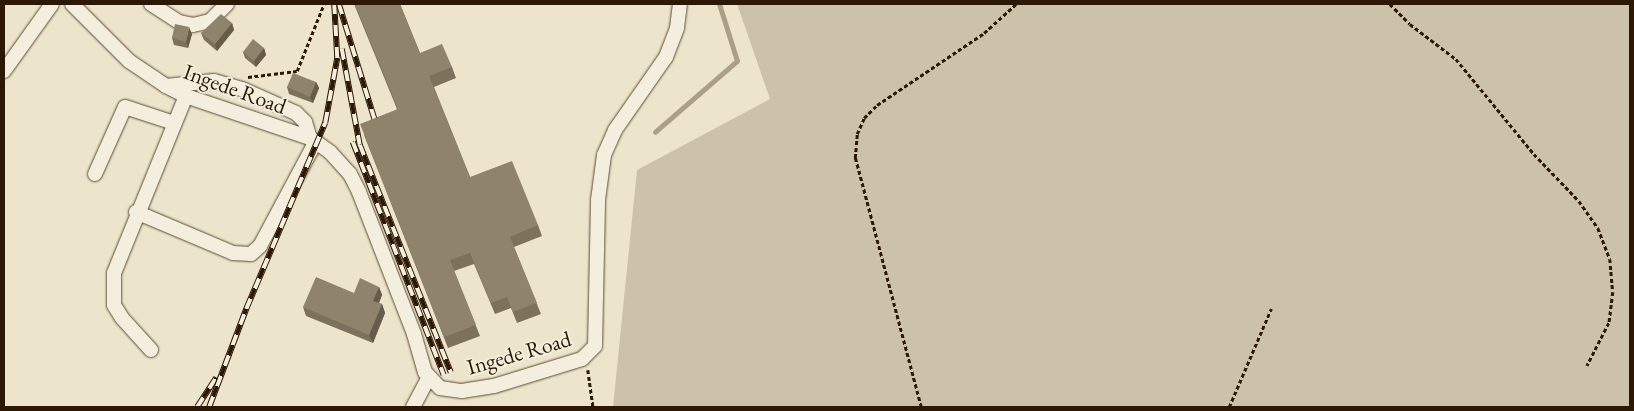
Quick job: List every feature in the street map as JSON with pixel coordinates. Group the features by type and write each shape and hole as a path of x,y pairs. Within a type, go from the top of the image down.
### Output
{"lane":[{"path":"4,71 52,4"},
{"name":"Ingede Road","path":"72,4 129,61 166,86 186,96 313,140 341,163 359,192 402,302 428,379 440,388 478,390 585,356 596,339 595,262 604,155 615,130 666,57 677,28 680,4"},
{"path":"151,4 179,22 193,25 210,20 227,4"},
{"path":"136,212 233,253 251,254 260,246 313,140 304,122 296,113 256,95 214,81 166,86"},
{"path":"151,350 122,318 114,304 112,287 114,272 136,212 186,96"},
{"path":"95,174 125,107 174,123"},
{"path":"413,407 428,379"}],"path":[{"path":"242,78 297,70 324,4"},
{"path":"921,407 855,158 857,134 864,118 877,105 984,33 1016,4"},
{"path":"1390,4 1410,24 1456,58 1534,154 1584,207 1598,228 1610,259 1613,292 1609,324 1587,366"},
{"path":"1229,407 1271,309"},
{"path":"585,356 594,407"}],"shaded area":[{"path":"737,4 1630,4 1630,407 613,407 637,170 770,99"}],"building":[{"path":"355,4 400,4 420,53 442,44 452,67 429,76 470,177 512,161 538,225 510,237 537,303 513,312 507,297 491,303 470,253 450,260 476,325 444,337 360,124 398,109"},
{"path":"221,14 232,23 215,44 201,33"},
{"path":"175,24 189,27 186,42 172,38"},
{"path":"253,39 264,48 254,61 243,52"},
{"path":"293,73 316,82 310,97 287,87"},
{"path":"316,277 354,293 360,278 379,287 373,301 382,304 369,335 303,307"}],"waterway":[{"path":"655,132 737,61 719,4"}],"railway":[{"path":"209,407 246,309 325,123 337,58 334,4"},
{"path":"339,4 375,120"},
{"path":"342,49 360,145 451,372"},
{"path":"353,142 444,375"},
{"path":"197,407 216,378"}]}
